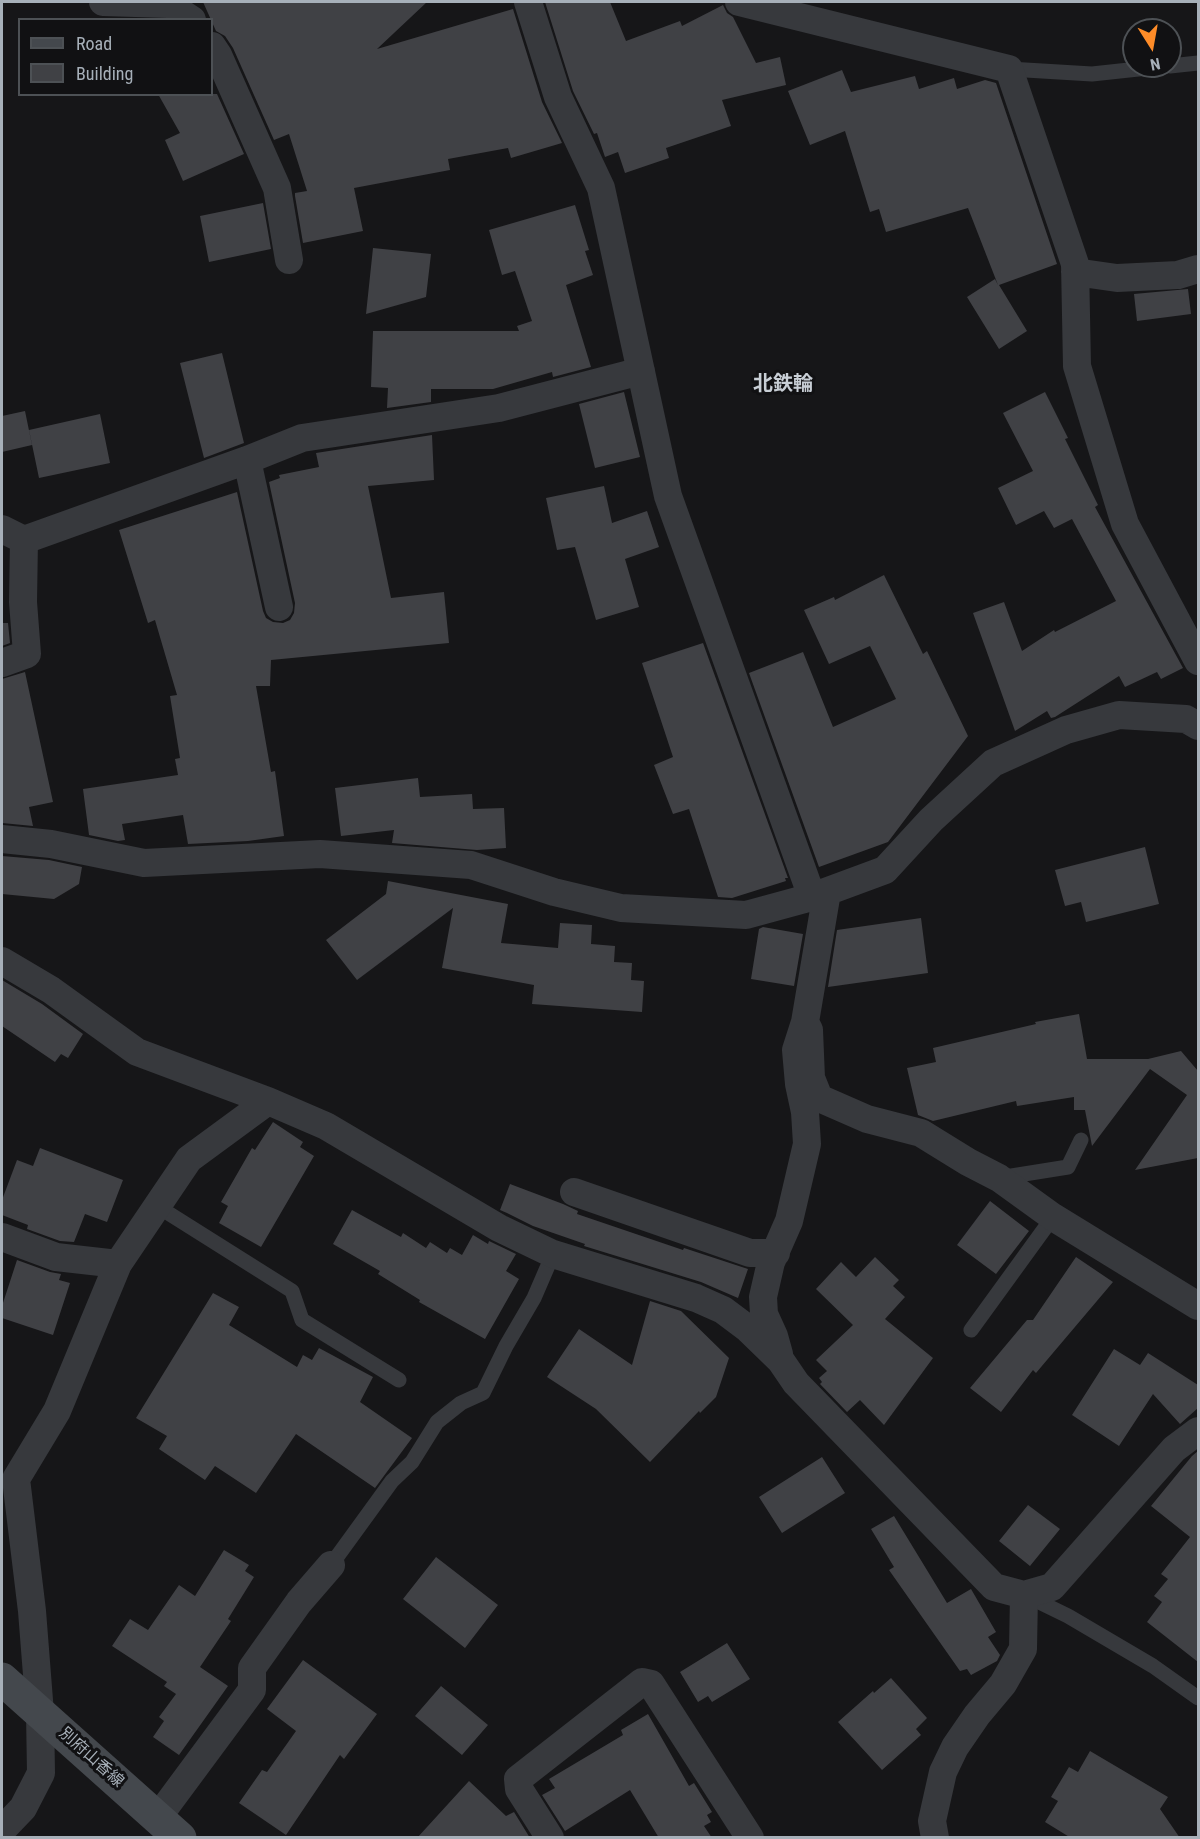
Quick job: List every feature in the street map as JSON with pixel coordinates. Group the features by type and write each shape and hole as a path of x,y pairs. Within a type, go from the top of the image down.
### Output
{"main road":[{"name":"別府山香線","path":"2,1679 169,1827"}],"street":[{"path":"103,2 168,4 189,18"},
{"path":"528,2 558,97 601,188 668,496 819,894 806,1022 796,1050 807,1144 789,1221 771,1262 763,1297 764,1314 774,1336 781,1361"},
{"path":"740,2 1009,69 1075,264 1077,366 1125,524 1198,661"},
{"path":"213,48 278,188 289,260"},
{"path":"1075,272 1117,278 1178,275 1198,269"},
{"path":"2,663 27,654 23,602 13,535 247,460 302,438 499,408 640,371"},
{"path":"247,460 279,607"},
{"path":"2,839 51,844 144,863 320,854 471,865 555,892 621,908 746,915 819,894 885,870 931,820 993,763 1066,730 1119,715 1194,715"},
{"path":"2,961 51,990 137,1052 326,1125 499,1228 553,1254 696,1298 723,1310 747,1328 781,1361 796,1383 994,1587 1024,1595 1052,1587 1174,1449 1198,1431"},
{"path":"806,1022 809,1030 810,1078 819,1098 867,1119 921,1133 999,1178 1053,1217 1198,1306"},
{"path":"2,1830 23,1808 41,1773 40,1713 32,1611 16,1479 57,1411 118,1264 189,1159 268,1101"},
{"path":"574,1192 750,1253 776,1252"},
{"path":"2,1238 56,1257 118,1264"},
{"path":"169,1827 252,1690 252,1668 298,1602 331,1565"},
{"path":"935,1838 932,1821 943,1772 955,1747 977,1715 1003,1684 1023,1649 1024,1595"},
{"path":"550,1838 519,1789 518,1779 642,1682 651,1684 750,1838"}],"lane":[{"path":"1182,65 1198,63"},
{"path":"1009,69 1092,74 1122,71"},
{"path":"999,1178 1068,1167 1081,1140"},
{"path":"157,1206 292,1291 302,1320 399,1380"},
{"path":"971,1330 1053,1217"},
{"path":"331,1565 392,1481 412,1462 438,1422 461,1403 483,1393 534,1298 553,1254"},
{"path":"1024,1595 1068,1616 1153,1666 1198,1698"}],"building":[{"path":"203,2 427,2 377,49 513,9 542,102 562,143 511,158 508,148 448,159 450,170 354,188 363,231 303,243 295,193 307,191 289,134 274,140 233,48 225,36 216,31 213,18 210,18"},
{"path":"545,2 610,2 626,41 680,21 682,26 723,5 727,13 733,17 756,63 780,57 786,85 722,100 731,126 666,148 669,158 625,173 618,152 605,157 597,133 594,134 573,91"},
{"path":"842,70 851,92 915,76 919,89 954,78 957,89 985,80 996,83 1057,264 999,285 1027,331 999,349 967,297 995,279 998,285 968,208 886,232 879,209 870,212 845,131 810,145 788,91"},
{"path":"217,94 244,154 183,181 165,140 180,133 159,96 213,96"},
{"path":"263,203 271,249 209,262 200,216"},
{"path":"575,205 589,250 585,251 593,275 566,285 591,367 553,377 552,372 493,389 431,389 431,402 387,408 388,388 371,387 373,331 519,331 517,326 532,321 515,271 502,275 489,230"},
{"path":"373,248 431,254 426,297 366,314"},
{"path":"1188,289 1191,314 1137,321 1134,294"},
{"path":"222,353 244,443 204,458 180,363"},
{"path":"624,392 640,457 595,468 579,404"},
{"path":"1045,392 1068,438 1065,439 1098,505 1095,507 1183,668 1161,679 1157,672 1125,687 1119,676 1055,717 1051,718 1047,711 1015,731 973,613 1004,602 1022,651 1054,630 1055,632 1116,601 1072,519 1054,528 1044,511 1016,525 998,488 1033,471 1003,413"},
{"path":"25,411 32,445 2,452 2,416"},
{"path":"100,414 110,463 39,478 29,430"},
{"path":"432,435 434,480 368,486 391,598 444,592 449,643 271,660 270,686 256,686 271,772 275,771 284,836 248,841 188,844 183,815 122,824 125,840 118,841 89,835 83,789 178,775 175,759 180,758 170,696 177,695 155,620 148,623 119,530 237,492 263,611 266,618 273,622 283,623 290,620 294,613 295,603 269,482 280,478 279,475 319,467 316,453"},
{"path":"604,486 612,523 647,511 659,547 625,559 639,607 596,620 575,547 557,550 546,498"},
{"path":"884,575 923,654 927,651 968,736 888,842 819,867 749,673 803,652 833,727 896,699 870,646 829,664 804,610 834,597 835,600"},
{"path":"2,623 8,623 10,643 2,646"},
{"path":"703,643 788,878 785,878 786,881 732,898 718,897 689,809 673,814 654,765 673,757 642,663"},
{"path":"25,672 53,802 29,807 33,826 2,823 2,679"},
{"path":"418,778 420,797 472,794 473,809 504,808 506,848 477,850 392,843 394,830 341,836 335,788"},
{"path":"1145,847 1159,904 1086,922 1081,902 1065,906 1055,870"},
{"path":"2,856 49,860 82,867 79,884 54,899 2,894"},
{"path":"388,881 508,904 501,943 558,948 560,923 592,925 591,944 615,946 614,962 632,963 631,980 644,981 642,1012 532,1004 534,985 442,968 453,908 357,980 326,940 386,894"},
{"path":"921,918 928,973 828,987 837,930"},
{"path":"763,927 803,934 794,986 751,979 759,929"},
{"path":"2,980 42,1004 83,1034 68,1058 61,1054 55,1062 2,1026"},
{"path":"1079,1014 1087,1059 1148,1059 1181,1051 1198,1071 1198,1158 1135,1170 1187,1095 1150,1069 1092,1146 1085,1110 1074,1110 1074,1097 1017,1106 1016,1101 933,1121 918,1115 907,1068 936,1062 933,1048 1036,1024 1035,1022"},
{"path":"273,1122 303,1142 300,1147 314,1156 261,1247 219,1223 228,1206 221,1202 252,1148 255,1150"},
{"path":"40,1148 123,1180 107,1222 85,1214 74,1242 60,1241 27,1229 28,1225 2,1215 2,1200 17,1160 33,1166"},
{"path":"510,1184 563,1204 578,1211 577,1214 683,1250 684,1248 748,1269 738,1298 701,1282 584,1246 585,1244 533,1226 500,1210"},
{"path":"990,1201 1029,1231 996,1274 957,1245"},
{"path":"352,1210 401,1237 403,1233 426,1248 430,1242 447,1253 450,1248 462,1255 473,1235 488,1244 489,1241 516,1254 506,1271 519,1279 485,1339 419,1302 420,1300 378,1274 380,1271 333,1244"},
{"path":"875,1257 899,1280 893,1286 905,1297 885,1319 933,1358 884,1425 860,1400 847,1412 820,1384 822,1382 819,1378 827,1371 816,1360 853,1325 816,1289 841,1262 856,1277"},
{"path":"1076,1257 1113,1282 1036,1373 1033,1370 1001,1412 970,1388 1027,1320 1033,1320"},
{"path":"17,1260 61,1274 59,1280 70,1283 53,1335 2,1318 2,1306"},
{"path":"213,1293 239,1307 229,1325 297,1367 303,1355 312,1360 319,1348 373,1377 360,1402 412,1438 375,1488 296,1434 256,1493 215,1466 205,1480 159,1449 167,1436 136,1418"},
{"path":"650,1301 681,1311 729,1358 716,1397 700,1413 699,1411 650,1462 596,1409 547,1377 579,1329 632,1365"},
{"path":"1114,1349 1140,1365 1148,1353 1198,1385 1198,1408 1180,1424 1153,1394 1119,1446 1072,1415"},
{"path":"1198,1451 1198,1662 1147,1622 1162,1602 1154,1596 1168,1579 1161,1574 1190,1537 1151,1506"},
{"path":"822,1457 845,1493 782,1533 759,1497"},
{"path":"1028,1505 1060,1529 1030,1566 999,1541"},
{"path":"894,1516 947,1603 971,1589 996,1632 988,1637 1000,1655 997,1661 971,1675 967,1669 960,1671 889,1570 894,1567 871,1529"},
{"path":"224,1550 249,1565 245,1571 254,1577 228,1619 231,1621 200,1667 228,1686 179,1755 153,1737 164,1721 159,1717 176,1694 164,1686 167,1682 112,1646 130,1619 148,1630 179,1585 195,1596"},
{"path":"436,1557 498,1605 465,1648 403,1599"},
{"path":"727,1643 750,1679 712,1702 708,1696 698,1702 680,1672"},
{"path":"303,1660 377,1714 344,1759 340,1755 286,1835 239,1803 262,1770 267,1772 296,1731 267,1709"},
{"path":"891,1678 927,1718 916,1729 921,1735 882,1770 838,1722"},
{"path":"441,1686 488,1725 462,1755 415,1716"},
{"path":"648,1714 689,1786 694,1783 712,1812 707,1815 711,1822 704,1826 712,1838 659,1838 630,1790 565,1831 542,1795 555,1788 549,1779 623,1735 621,1730"},
{"path":"1090,1751 1168,1797 1160,1809 1180,1838 1071,1838 1045,1822 1058,1801 1051,1797 1069,1767 1078,1772"},
{"path":"469,1781 506,1816 514,1812 530,1838 417,1838"}],"district":[{"name":"北鉄輪","path":"783,385"}]}
